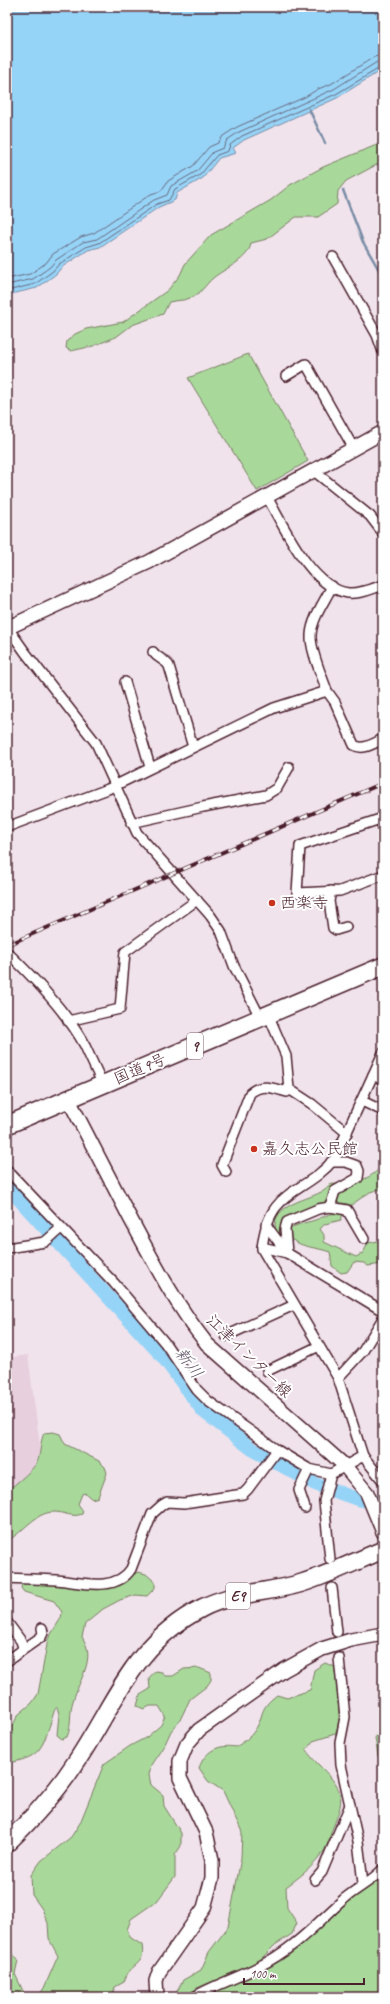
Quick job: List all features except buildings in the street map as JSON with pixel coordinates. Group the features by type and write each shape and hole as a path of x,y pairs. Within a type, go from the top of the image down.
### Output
{"highway":[{"name":"国道9号","path":"7,1125 383,966"},
{"name":"E9","path":"7,1843 40,1810 63,1782 132,1667 161,1636 202,1608 231,1597 302,1583 383,1550"}],"street":[{"path":"333,257 377,334 383,352"},
{"path":"286,376 306,364 354,449"},
{"path":"347,1132 312,1104 290,1089 286,1056 234,966 221,931 197,900 137,834 96,743 8,628 149,562 314,472 383,432"},
{"path":"314,472 370,516 383,533"},
{"path":"267,497 305,564 318,577 332,586 348,592 369,591 383,584"},
{"path":"332,586 316,618 311,633 311,642 327,691 335,702 354,745 358,748 364,748 383,739"},
{"path":"153,652 159,659 166,661 169,666 193,747"},
{"path":"125,682 150,768"},
{"path":"7,827 108,789 115,784 274,708 327,691"},
{"path":"131,823 266,795 277,788 289,766"},
{"path":"382,822 300,846 297,893 340,891 383,875"},
{"path":"331,891 329,901 332,928 336,930 346,927"},
{"path":"68,1021 120,1009 125,952 197,900"},
{"path":"8,953 26,970 68,1021 84,1045 103,1085"},
{"path":"383,1053 362,1101 331,1162 327,1168 281,1200 266,1226 262,1247 294,1305 338,1378 363,1456 379,1469 383,1481"},
{"path":"373,1075 383,1080"},
{"path":"226,1172 222,1165 250,1093 263,1086 287,1092 290,1089"},
{"name":"江津インター線","path":"69,1100 157,1269 177,1304 190,1322 207,1344 344,1465 364,1489 383,1532"},
{"path":"362,1101 383,1111"},
{"path":"330,1207 335,1191 358,1178 359,1174 357,1166 352,1164 331,1162"},
{"path":"7,1170 60,1229 134,1307 165,1343 197,1390 208,1401 276,1451 308,1470 330,1476"},
{"path":"287,1253 285,1229 287,1222 318,1209 330,1207 347,1210 364,1239"},
{"path":"266,1226 287,1253"},
{"path":"7,1248 47,1241 60,1229"},
{"path":"262,1247 287,1253 383,1311"},
{"path":"226,1336 294,1305"},
{"path":"338,1378 380,1332 383,1318"},
{"path":"267,1371 319,1346"},
{"path":"7,1578 52,1580 90,1584 106,1584 119,1580 126,1576 131,1569 152,1514 162,1505 167,1502 184,1503 243,1494 276,1451"},
{"path":"330,1559 324,1506 330,1476 344,1465 363,1456"},
{"path":"305,1508 299,1493 301,1483 308,1470"},
{"path":"332,1588 336,1632"},
{"path":"7,1622 22,1643 23,1647 21,1651"},
{"path":"7,1661 41,1637 43,1633 42,1628"},
{"path":"157,1997 156,1981 159,1972 204,1908 212,1878 212,1860 206,1832 180,1778 180,1761 187,1744 198,1730 284,1670 322,1649 352,1640 383,1634"},
{"path":"339,1658 345,1717 340,1743 340,1752 362,1862 363,1884"},
{"path":"315,1880 322,1872 350,1805"},
{"path":"194,1997 259,1967 288,1950 363,1884 375,1878 383,1869"}],"shaded area":[{"path":"28,1355 42,1461 7,1493 7,1358"}],"green space":[{"path":"383,133 383,156 380,163 346,181 338,191 337,204 318,217 296,217 267,239 251,243 246,254 241,259 213,278 194,297 169,302 163,314 132,325 116,337 93,346 71,351 66,348 67,341 75,334 86,329 123,322 168,290 180,275 185,264 211,235 271,200 290,185 323,167 379,144"},
{"path":"248,354 308,461 257,491 188,378"},
{"path":"383,1164 383,1188 370,1192 351,1205 342,1203 282,1226 281,1233 277,1234 275,1225 277,1217 289,1206 326,1189 331,1184 345,1184 360,1181 378,1170"},
{"path":"337,1213 343,1214 341,1220 325,1224 320,1229 324,1235 324,1242 356,1257 363,1253 368,1243 383,1240 383,1264 368,1266 364,1263 354,1262 347,1272 341,1273 332,1266 330,1252 305,1246 291,1239 290,1229 293,1227"},
{"path":"53,1432 60,1434 65,1444 99,1461 105,1467 107,1473 98,1497 92,1499 85,1493 82,1494 78,1504 83,1511 82,1514 72,1515 58,1512 48,1513 37,1518 12,1538 7,1538 7,1491 33,1467 38,1460 44,1433"},
{"path":"138,1572 146,1574 155,1582 155,1588 147,1596 136,1595 120,1600 103,1609 85,1624 82,1637 88,1653 87,1661 73,1701 67,1737 62,1739 57,1735 59,1714 57,1707 45,1740 37,1751 26,1759 7,1763 7,1729 13,1725 18,1715 32,1703 38,1694 48,1639 61,1618 62,1612 54,1601 24,1592 21,1588 22,1584 26,1582 92,1589 116,1583"},
{"path":"325,1663 335,1667 340,1722 335,1734 313,1741 306,1750 336,1785 339,1790 341,1800 338,1815 325,1850 310,1868 286,1887 287,1908 297,1923 292,1934 275,1945 258,1962 197,1988 187,1997 174,1997 183,1980 201,1970 209,1952 228,1927 241,1858 242,1832 223,1791 208,1781 199,1768 205,1757 213,1750 229,1746 236,1747 249,1738 258,1725 264,1708 277,1695 287,1698 310,1690 314,1670"},
{"path":"199,1668 211,1673 211,1680 207,1686 190,1699 179,1722 171,1731 165,1744 151,1765 149,1775 151,1785 163,1795 164,1806 181,1833 181,1846 175,1855 175,1877 157,1901 131,1919 127,1930 131,1938 142,1945 142,1958 127,1975 124,1982 115,1987 113,1993 116,1997 7,1997 7,1948 18,1960 15,1974 24,1993 39,1996 58,1956 49,1939 48,1923 42,1909 32,1895 31,1875 41,1861 71,1837 80,1823 104,1764 130,1746 147,1737 161,1725 165,1716 159,1706 150,1706 144,1709 137,1706 140,1695 150,1689 149,1678 155,1671 162,1672 165,1676 173,1676 184,1669"},
{"path":"379,1724 383,1725 383,1757 380,1759 378,1756 375,1738 379,1731"},
{"path":"383,1865 383,1997 204,1997 230,1986 269,1966 306,1941 337,1913 345,1902 352,1900"}],"water":[{"path":"7,7 383,7 383,69 337,98 244,140 233,148 236,153 219,158 203,178 177,193 175,200 159,207 100,247 88,250 62,267 56,274 37,288 7,295"}],"waterway":[{"path":"309,109 325,143"},
{"path":"343,190 363,242 383,277"},
{"name":"新川","path":"7,1186 164,1358 203,1411 252,1449 315,1484 357,1499 383,1503"}],"railway":[{"path":"7,945 383,783"}],"place":[{"name":"西楽寺","path":"272,903"},
{"name":"嘉久志公民館","path":"254,1149"}]}
